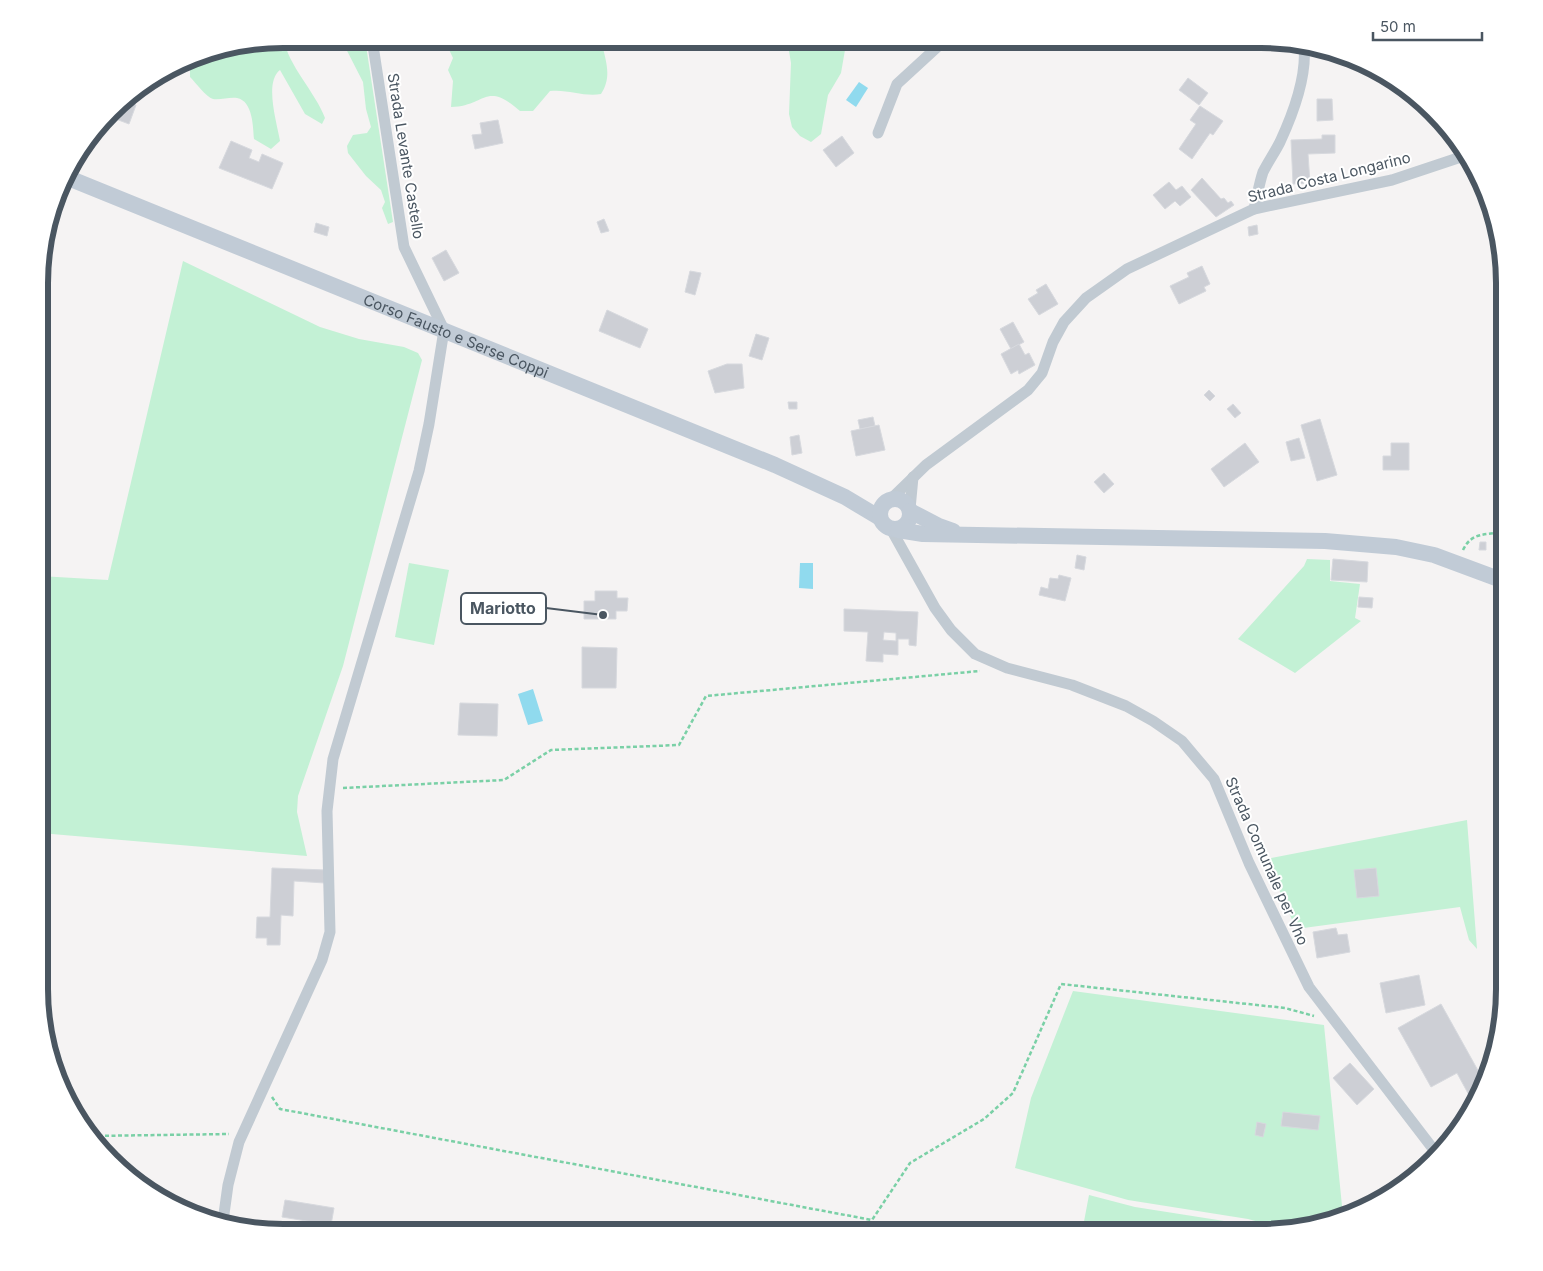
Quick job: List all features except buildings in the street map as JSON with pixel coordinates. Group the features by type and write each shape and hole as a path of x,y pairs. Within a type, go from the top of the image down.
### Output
{"street":[{"name":"Strada Levante Castello","path":"373,48 404,246 444,330"},
{"path":"878,133 897,84 936,48"},
{"path":"1254,209 1263,172 1280,143 1292,115 1299,88 1304,52"},
{"name":"Strada Costa Longarino","path":"889,500 913,477 1028,390 1042,373 1053,342 1064,322 1086,298 1127,269 1254,209 1392,180 1459,158"},
{"name":"Corso Fausto e Serse Coppi","path":"71,180 775,465 845,498 890,525"},
{"path":"224,1216 228,1185 243,1133 328,943 330,932 326,811 334,759 419,471 429,424 444,330"},
{"path":"890,525 905,526 910,518 913,477"},
{"path":"845,498 867,497 905,502 910,510 939,526 964,534"},
{"path":"889,500 882,506 890,525"},
{"path":"890,525 923,534 1325,541 1396,546 1457,563 1496,578"},
{"name":"Strada Comunale per Vho","path":"890,525 935,608 951,630 975,654 1007,668 1072,685 1126,706 1153,721 1182,741 1214,779 1249,863 1309,987 1433,1148"}],"path":[{"path":"1457,563 1468,540 1474,536 1496,532"},
{"path":"329,789 504,780 551,750 679,746 706,696 1007,668"},
{"path":"264,1086 280,1109 872,1220 910,1163 984,1119 1013,1093 1061,984 1285,1008 1335,1021"},
{"path":"100,1136 243,1133"}],"green space":[{"path":"267,48 286,48 325,118 322,124 305,114 280,70 275,76 272,93 280,141 271,149 254,139 251,115 242,100 237,98 213,99 207,96 190,77 190,66 207,60 237,52"},
{"path":"346,48 366,48 393,222 388,224 382,208 385,202 381,190 366,176 348,153 347,146 353,135 367,133 371,127 366,109 363,82"},
{"path":"448,48 603,48 607,67 607,80 601,94 588,95 550,91 533,111 520,111 499,97 492,96 462,106 451,107 453,81 448,70 453,58"},
{"path":"788,48 843,48 845,50 841,73 828,95 821,134 811,142 800,136 792,127 789,114 791,63"},
{"path":"183,261 320,327 359,339 404,347 418,353 422,360 343,666 298,796 297,812 307,856 48,834 48,576 108,580"},
{"path":"1307,559 1330,560 1330,581 1360,584 1355,618 1361,621 1295,673 1238,639 1304,566"},
{"path":"409,563 449,570 434,645 395,637"},
{"path":"1467,820 1477,949 1469,940 1460,907 1296,929 1266,859"},
{"path":"1073,991 1324,1025 1342,1209 1306,1219 1265,1224 1248,1219 1128,1200 1015,1168 1031,1098"},
{"path":"1089,1195 1135,1207 1244,1224 1084,1224"}],"water":[{"path":"859,82 868,88 856,107 846,100"},
{"path":"800,563 813,563 813,589 799,588"},
{"path":"533,689 543,721 528,725 518,694"}],"place":[{"name":"Mariotto","path":"603,615"}]}
